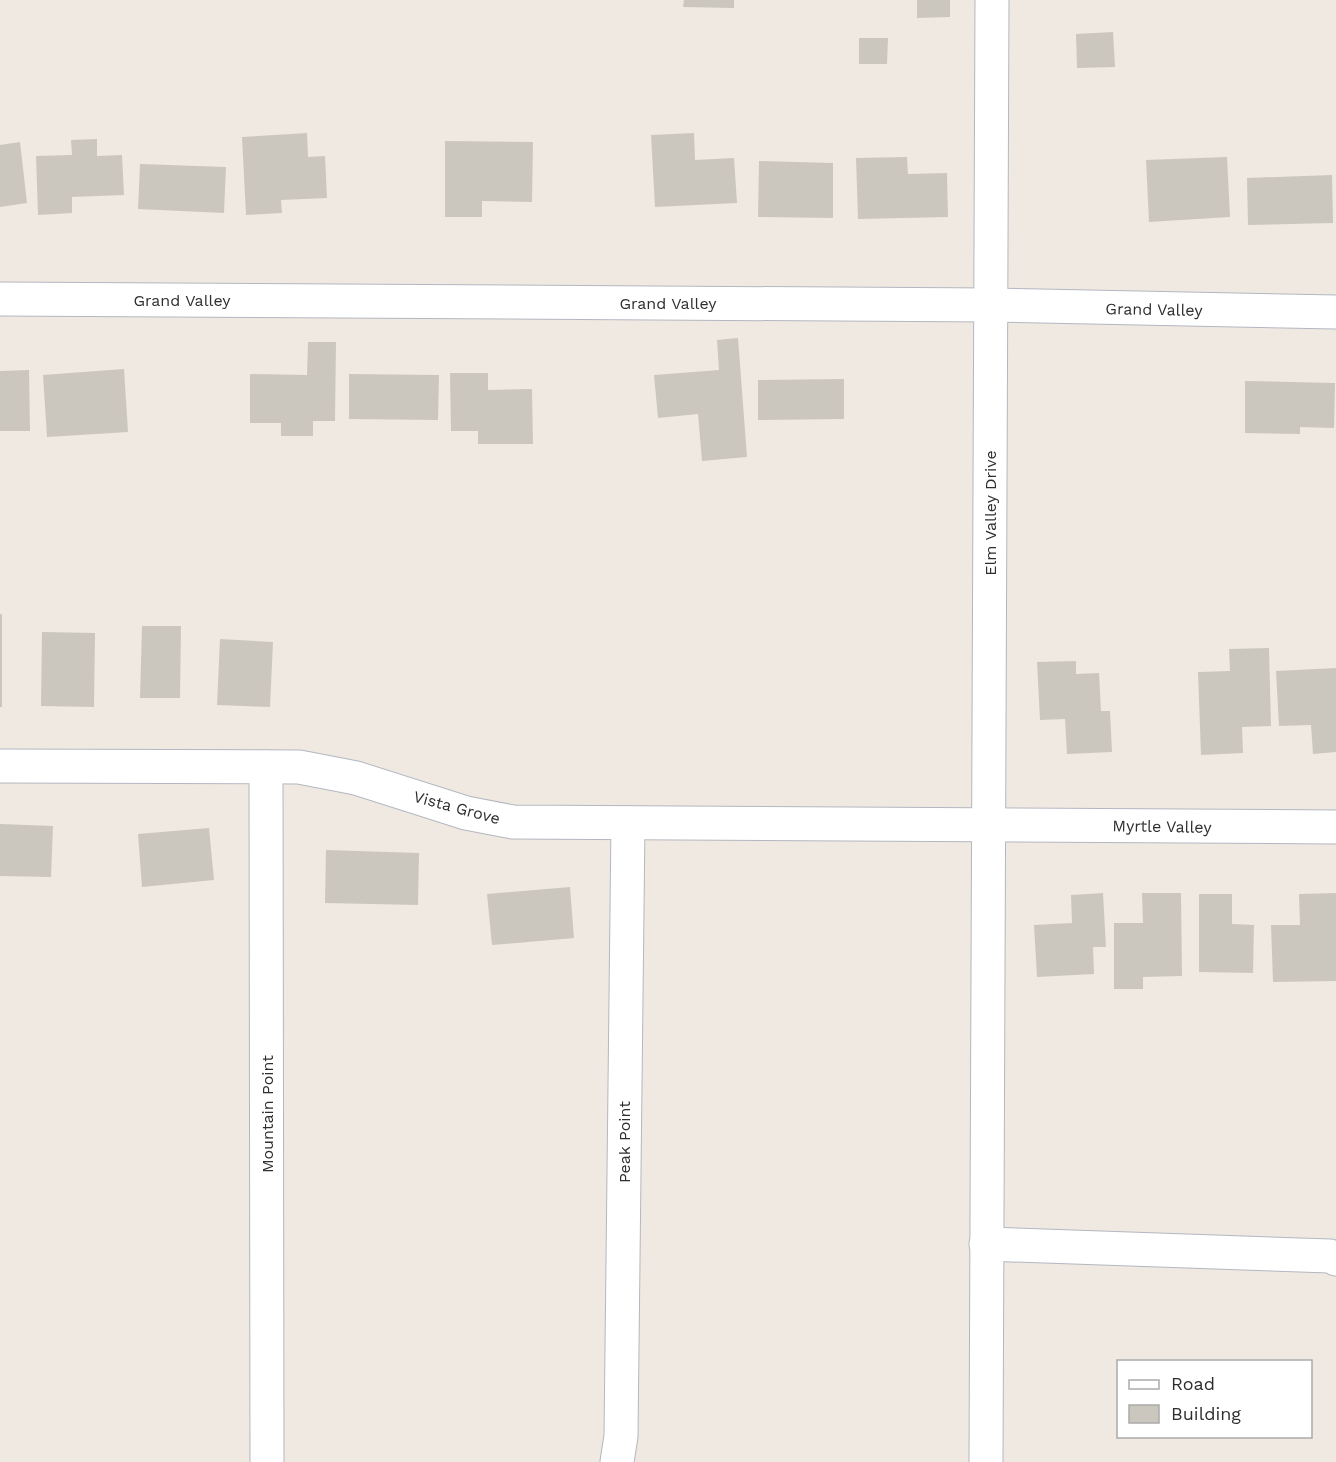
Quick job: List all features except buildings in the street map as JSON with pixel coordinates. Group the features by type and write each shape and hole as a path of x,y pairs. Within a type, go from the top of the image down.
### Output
{"street":[{"name":"Elm Valley Drive","path":"986,1462 992,0"},
{"name":"Grand Valley","path":"0,299 990,305 1336,312"},
{"name":"Vista Grove","path":"0,766 299,767 356,778 466,813 513,822 989,824"},
{"name":"Mountain Point","path":"266,767 267,1462"},
{"name":"Peak Point","path":"617,1462 621,1436 628,823"},
{"name":"Myrtle Valley","path":"989,824 1336,827"},
{"path":"986,1244 1330,1256 1336,1259"}]}
